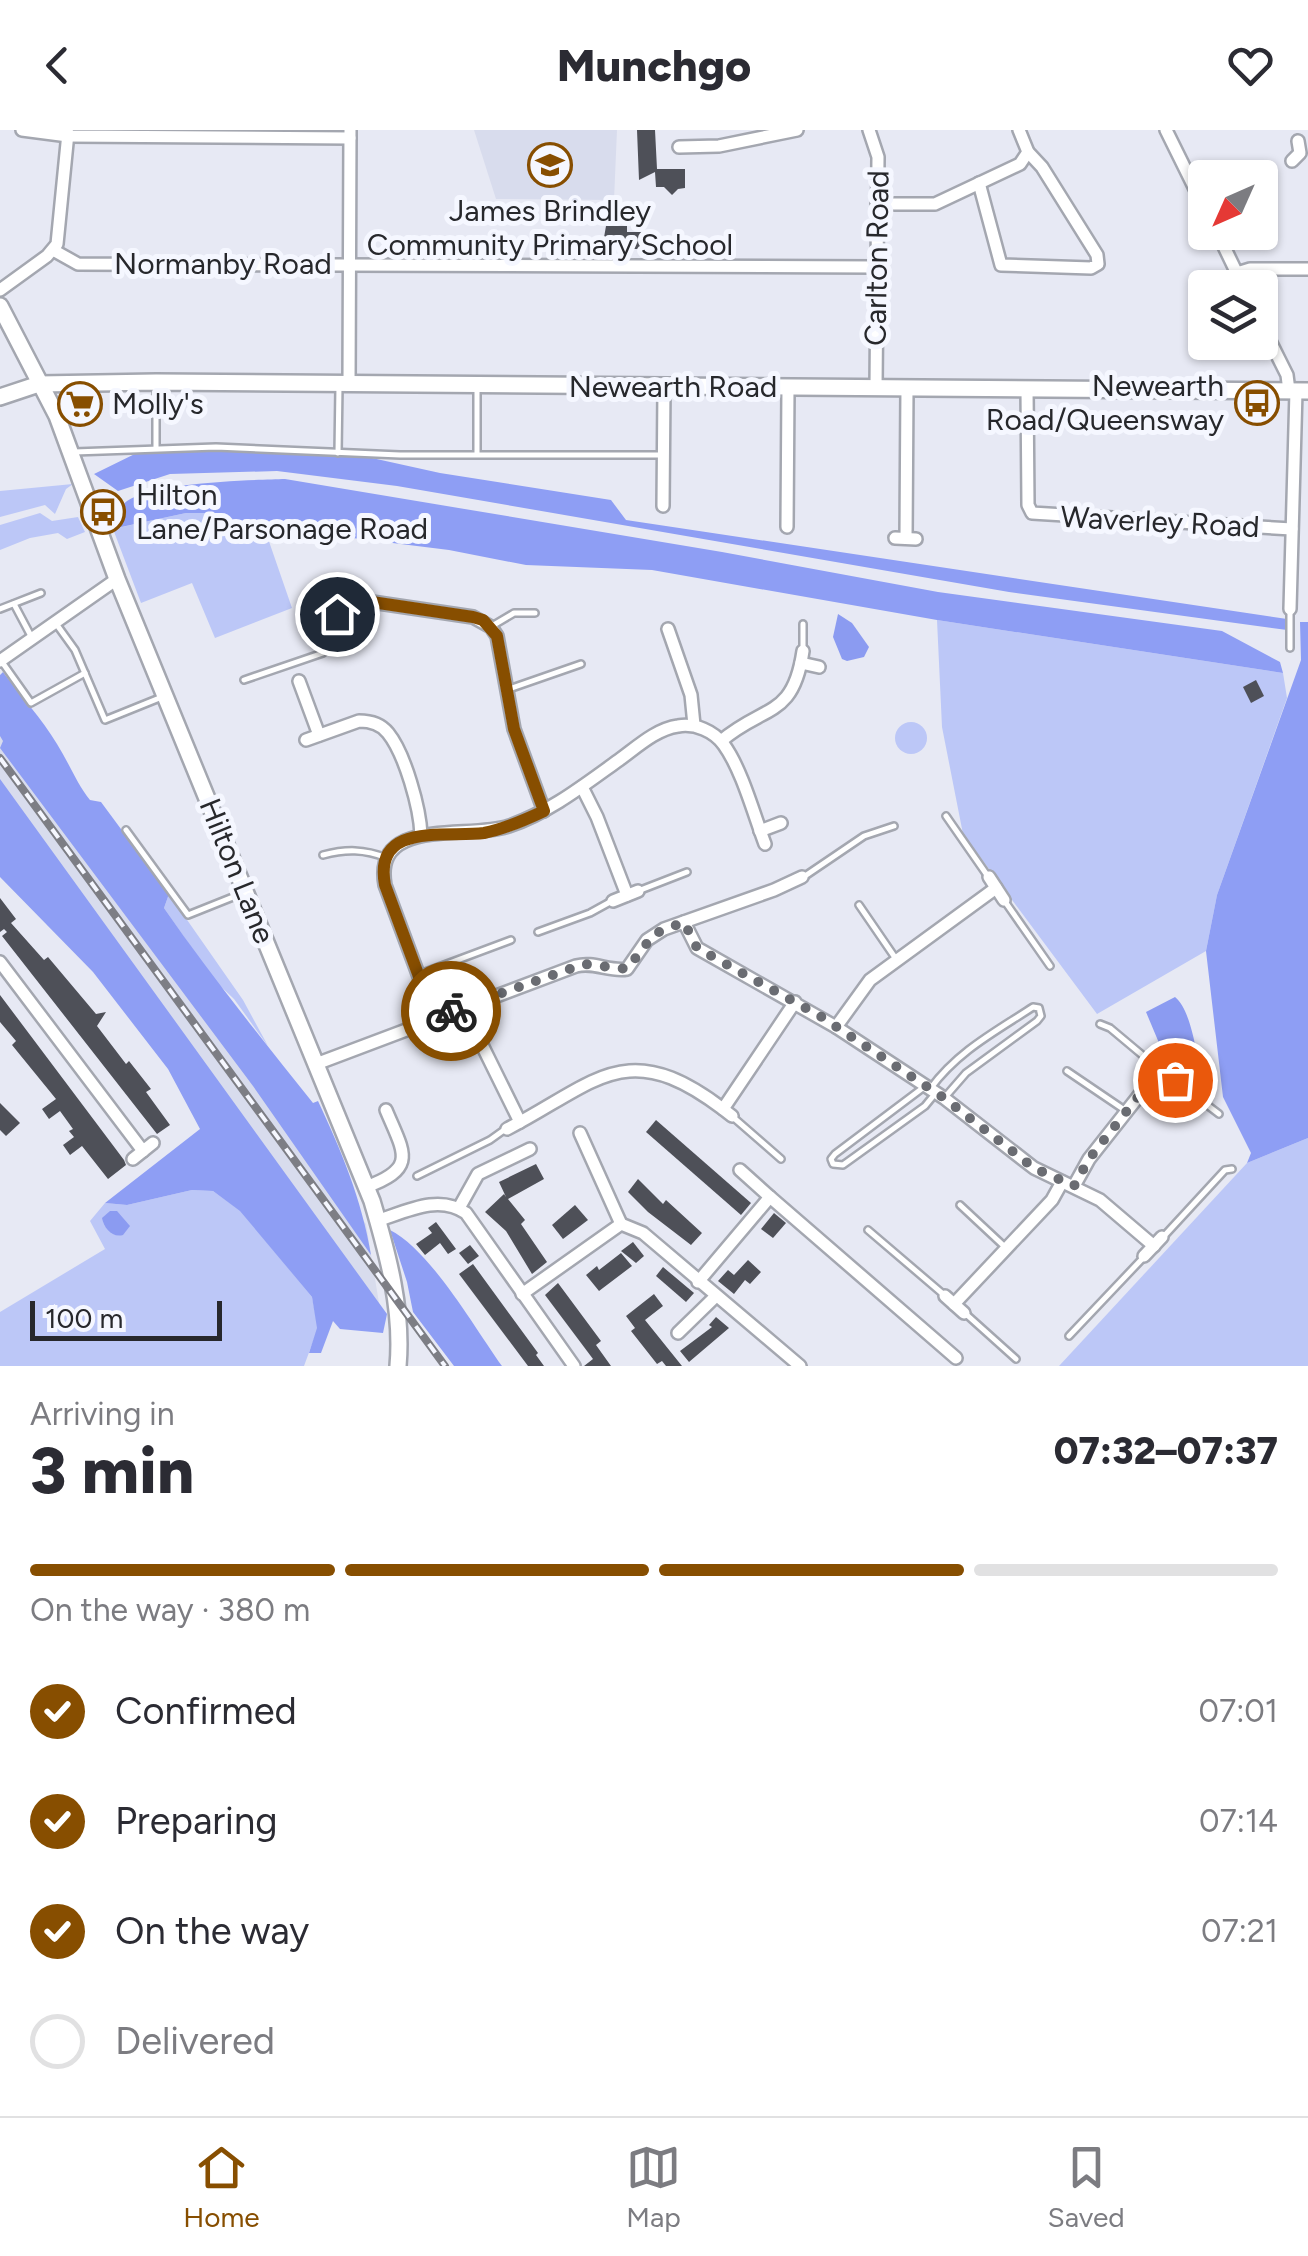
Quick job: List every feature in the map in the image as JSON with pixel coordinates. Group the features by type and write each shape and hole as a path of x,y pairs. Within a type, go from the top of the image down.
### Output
{"main road":[{"name":"Hilton Lane","path":"0,306 5,323 57,416 72,452 117,579 366,1188 378,1220 398,1310 398,1366"},
{"name":"Newearth Road","path":"0,397 39,384 156,382 1298,391"}],"street":[{"path":"22,130 350,134 350,265 344,384"},
{"path":"679,147 719,146 797,130"},
{"name":"Carlton Road","path":"869,130 878,157 876,388"},
{"path":"979,184 1001,265 1095,267 1097,255 1042,166 1028,152 1019,130"},
{"path":"1166,130 1188,175"},
{"path":"0,290 53,250 58,237 68,133"},
{"path":"878,204 935,204 1020,164 1028,152"},
{"name":"Normanby Road","path":"53,250 78,264 877,267"},
{"path":"1246,270 1308,269"},
{"path":"1278,358 1298,391 1290,609"},
{"path":"664,387 664,506"},
{"path":"787,527 788,388"},
{"path":"906,538 907,388"},
{"name":"Waverley Road","path":"1026,389 1028,505 1032,513 1292,529"},
{"path":"1292,559 1308,558"},
{"path":"0,661 117,579"},
{"path":"337,614 340,582"},
{"path":"338,597 473,617 490,626 500,649 514,729 544,811"},
{"path":"658,647 670,636 691,695 694,725"},
{"path":"721,741 783,703 795,687 802,657 819,667"},
{"path":"300,681 319,735"},
{"path":"306,740 359,721 384,729 395,746 419,810 422,835"},
{"path":"434,1017 385,885 384,866 401,841 422,835 486,832 544,811 654,735 680,725 694,725 721,741 762,837 781,823"},
{"path":"582,787 633,893 613,901"},
{"path":"776,872 784,886"},
{"path":"316,1064 584,964 627,969 654,934 802,877"},
{"path":"836,1027 870,980 992,883 1004,900"},
{"path":"684,922 697,948 836,1027 934,1092 1034,1168 1100,1200 1158,1242 1144,1256"},
{"path":"0,962 143,1151"},
{"path":"506,1128 545,1110 597,1076 634,1071 670,1076 701,1092 728,1113 795,1002"},
{"path":"469,1005 488,1059 520,1122"},
{"path":"954,1305 1068,1184 1160,1069"},
{"path":"366,1188 390,1178 403,1158 386,1110"},
{"path":"580,1133 621,1224 643,1233 800,1366"},
{"path":"459,1208 478,1174 530,1149"},
{"path":"740,1170 956,1358"},
{"path":"698,1282 770,1197"},
{"path":"378,1220 424,1206 447,1203 459,1208 474,1221 574,1366"},
{"path":"522,1294 621,1224"},
{"path":"678,1333 716,1296"}],"lane":[{"path":"156,382 156,448"},
{"path":"338,453 344,384"},
{"path":"477,386 477,454"},
{"path":"72,452 216,446 338,453 664,455"},
{"path":"1294,459 1308,459"},
{"path":"0,609 41,593"},
{"path":"14,604 32,638"},
{"path":"1290,609 1290,648"},
{"path":"490,626 514,613 535,613"},
{"path":"56,622 75,650 105,720 164,696"},
{"path":"802,657 803,624"},
{"path":"244,680 323,652"},
{"path":"0,661 31,703 84,672"},
{"path":"506,690 581,664"},
{"path":"946,816 992,883"},
{"path":"802,877 864,836 894,826"},
{"path":"126,830 188,915 246,892"},
{"path":"323,856 346,849 387,858"},
{"path":"633,893 687,872"},
{"path":"1004,900 1050,966"},
{"path":"538,932 613,901"},
{"path":"859,905 896,960"},
{"path":"418,975 511,940"},
{"path":"934,1092 925,1106 843,1165 833,1164 831,1158 835,1154 934,1092 966,1072 1037,1021 1042,1016 1039,1008 1034,1007 994,1030 952,1060 934,1092"},
{"path":"1100,1024 1219,1114"},
{"path":"1066,1072 1097,1088 1127,1111"},
{"path":"728,1113 780,1159"},
{"path":"417,1176 506,1128"},
{"path":"430,1159 434,1168"},
{"path":"1158,1242 1225,1170 1232,1169"},
{"path":"960,1205 1007,1248"},
{"path":"868,1230 1016,1359"},
{"path":"1069,1336 1144,1256"}],"shaded area":[{"name":"James Brindley Community Primary School","path":"474,130 617,130 614,200 496,199"},
{"path":"149,447 372,458 440,473 611,500 626,520 1287,619 1287,630 1009,592 397,486 277,471 170,474 118,491 94,474"},
{"path":"285,479 938,592 1222,631 1280,662 1283,673 937,620 652,570 526,565 449,550 264,527 210,513 186,513 112,529 121,507 140,495 203,483"},
{"path":"73,484 66,489 55,514 45,505 0,517 0,491"},
{"path":"40,513 52,521 78,517 85,532 67,539 58,533 30,538 0,550 0,525"},
{"path":"186,513 210,513 264,527 292,608 215,638 192,583 141,603 113,529"},
{"path":"838,614 852,623 869,647 864,657 842,659 833,637"},
{"path":"937,620 1283,673 1287,698 1217,895 1206,951 1097,1014 963,834 942,727"},
{"path":"1300,622 1308,622 1308,1138 1247,1163 1251,1153 1223,1097 1206,951 1217,895 1301,660"},
{"path":"3,672 51,735 85,794 90,800 101,802 169,894 164,908 200,958 313,1103 318,1101 350,1176 371,1255 253,1086 0,748"},
{"path":"911,722 923,726 927,738 923,750 911,754 899,750 895,738 899,726"},
{"path":"0,730 366,1224 379,1303 0,804"},
{"path":"0,779 387,1314 383,1333 340,1329 333,1321 321,1353 309,1353 317,1328 312,1297 240,1211 213,1191 192,1190 127,1205 105,1203 200,1129 168,1069 93,972 0,877"},
{"path":"169,894 243,1000 268,1046 234,999 214,980 164,908"},
{"path":"1175,997 1186,1013 1193,1037 1202,1083 1199,1087 1167,1062 1146,1012"},
{"path":"1308,1138 1308,1366 1059,1366 1247,1163"},
{"path":"192,1190 213,1191 241,1211 312,1297 318,1328 304,1366 0,1366 0,1312 105,1249 90,1221 105,1203 127,1205"},
{"path":"117,1211 130,1226 123,1235 112,1234 105,1225 102,1218"},
{"path":"390,1230 436,1272 502,1366 454,1366 413,1312"}],"building":[{"path":"637,130 655,130 657,169 685,169 685,188 672,195 664,187 656,187 655,172 639,180"},
{"path":"606,226 627,226 627,232 642,232 642,249 602,249"},
{"path":"1256,680 1264,696 1251,703 1243,687"},
{"path":"0,898 16,919 11,923 44,960 48,957 96,1014 106,1012 97,1026 151,1089 146,1092 170,1125 157,1134 2,936 7,932 0,932"},
{"path":"0,995 124,1160 126,1165 108,1179 82,1146 70,1155 63,1145 74,1137 69,1131 73,1129 60,1111 49,1119 42,1109 56,1099 12,1045 16,1041 0,1022"},
{"path":"0,1103 20,1123 6,1136 0,1130"},
{"path":"656,1120 751,1203 741,1215 646,1132"},
{"path":"536,1164 544,1179 508,1199 525,1220 521,1224 547,1262 532,1274 506,1231 485,1212 504,1194 506,1197 499,1182"},
{"path":"638,1179 702,1233 691,1245 628,1192"},
{"path":"575,1205 588,1220 563,1239 552,1225"},
{"path":"774,1213 786,1223 773,1238 761,1229"},
{"path":"436,1222 456,1249 448,1254 440,1243 425,1255 416,1244 432,1233 428,1228"},
{"path":"633,1242 644,1256 636,1263 621,1251"},
{"path":"470,1245 479,1256 468,1264 459,1253"},
{"path":"621,1253 632,1266 599,1291 586,1275"},
{"path":"748,1260 761,1272 750,1284 745,1280 734,1294 718,1281 728,1270 734,1275"},
{"path":"473,1264 544,1366 528,1366 459,1274"},
{"path":"663,1267 694,1293 686,1302 656,1276"},
{"path":"558,1283 601,1341 596,1345 611,1366 584,1366 593,1359 545,1295"},
{"path":"654,1294 663,1306 645,1320 682,1366 666,1366 662,1361 657,1364 631,1331 635,1328 626,1316"},
{"path":"716,1317 729,1328 689,1362 680,1351 712,1327 709,1325"}],"railway":[{"path":"0,758 445,1366"}],"way so far":[{"path":"451,1011 584,964 627,969 654,934 684,922 697,948 820,1016 944,1098 1034,1168 1074,1186 1089,1159 1160,1069 1175,1080"}],"place":[{"name":"James Brindley Community Primary School","path":"550,165"},
{"name":"Newearth Road/Queensway","path":"1257,403"},
{"name":"Molly's","path":"80,404"},
{"name":"Hilton Lane/Parsonage Road","path":"103,512"}],"route":[{"path":"337,614 338,597 473,617 483,620 497,636 514,729 544,811 486,832 409,837 391,850 384,866 385,885 434,1017 451,1011"}]}
